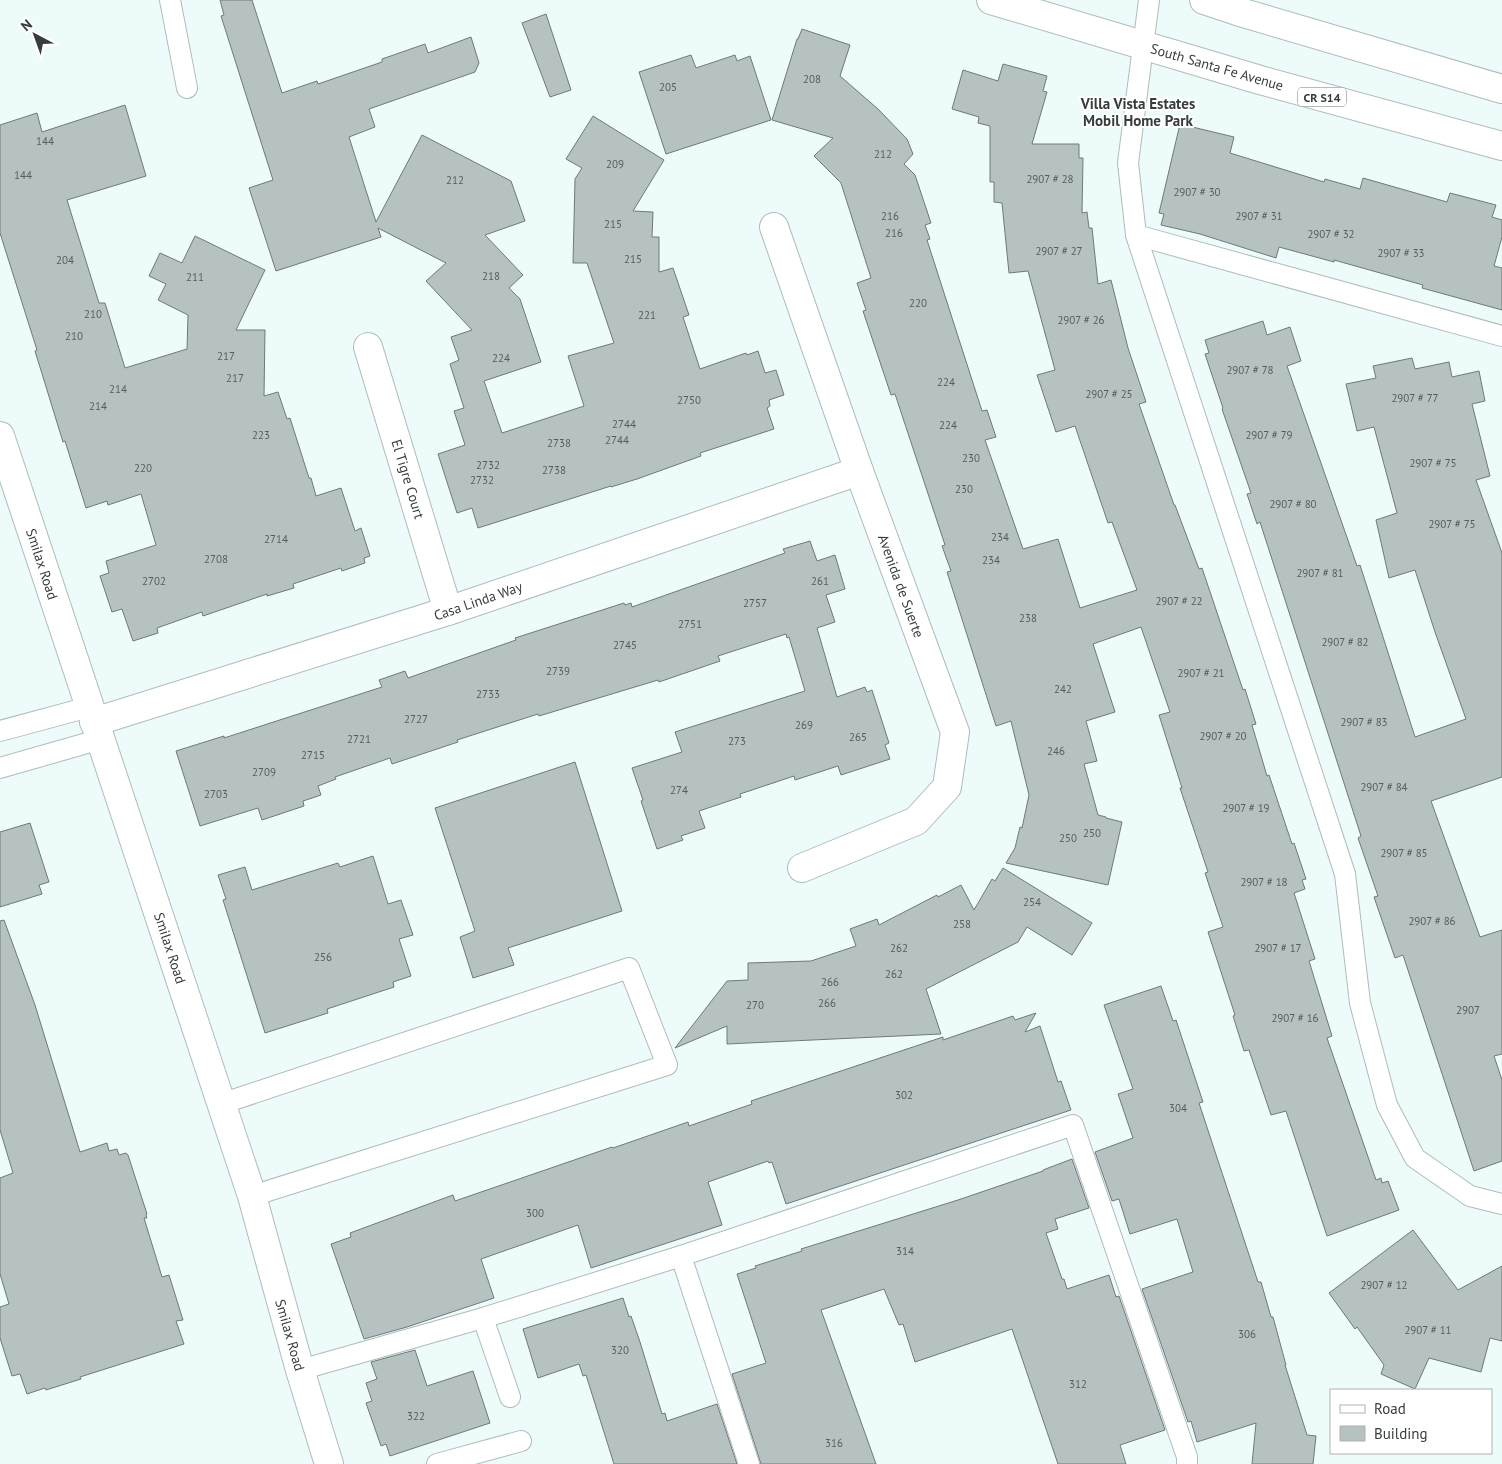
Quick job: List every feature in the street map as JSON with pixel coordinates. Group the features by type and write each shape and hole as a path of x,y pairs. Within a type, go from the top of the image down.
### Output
{"street":[{"name":"South Santa Fe Avenue","path":"991,0 1260,80 1502,146"},
{"path":"1204,0 1502,89"},
{"name":"Avenida de Suerte","path":"774,227 859,471 955,732 947,786 916,821 802,868"},
{"name":"El Tigre Court","path":"368,347 448,611"},
{"name":"Smilax Road","path":"0,436 252,1196 300,1370 329,1464"},
{"name":"Casa Linda Way","path":"95,723 448,611 859,471"}],"lane":[{"path":"170,0 187,88"},
{"path":"1149,0 1128,163 1136,235 1345,874 1360,1004 1387,1104 1414,1158 1470,1196 1502,1204"},
{"path":"1136,235 1502,336"},
{"path":"0,731 95,723"},
{"path":"0,768 95,723"},
{"path":"221,1104 629,968 667,1064 252,1196"},
{"path":"300,1370 483,1318 681,1256 1073,1125 1188,1457 1187,1464"},
{"path":"681,1256 749,1464"},
{"path":"483,1318 510,1397"},
{"path":"437,1464 521,1441"}],"building":[{"path":"220,0 252,0 282,93 317,81 318,84 382,62 382,59 425,44 428,53 471,37 479,63 475,72 369,109 375,127 349,137 376,222 422,135 511,181 525,221 485,235 523,275 509,288 520,299 541,362 484,381 502,433 584,406 568,356 614,343 587,263 573,263 575,179 582,168 566,159 593,116 664,160 633,211 653,212 652,237 659,237 659,272 673,268 689,315 683,317 700,369 746,353 747,355 758,351 765,373 776,370 784,395 769,400 770,406 767,408 774,429 700,453 701,456 637,479 478,528 472,508 457,513 438,454 465,445 454,411 464,408 450,364 459,360 451,337 472,330 426,281 446,263 378,228 381,237 276,271 249,188 273,180 221,16 224,15"},
{"path":"546,14 571,90 550,97 522,23"},
{"path":"802,29 850,45 840,76 878,109 907,139 913,154 904,164 915,175 931,223 925,225 930,239 927,240 982,411 987,410 996,437 985,440 1023,549 1058,539 1080,608 1137,590 1112,522 1108,523 1075,426 1056,432 1037,375 1055,370 1028,271 1009,273 1002,203 994,202 994,182 990,182 990,126 978,123 979,117 952,109 963,70 998,81 1003,64 1047,76 1043,91 1047,92 1032,144 1079,144 1079,158 1083,158 1082,213 1087,212 1089,228 1092,228 1098,284 1111,280 1128,348 1146,402 1139,404 1174,505 1199,569 1202,568 1243,690 1245,689 1256,724 1252,725 1267,776 1269,775 1306,879 1302,880 1305,889 1294,893 1315,959 1309,961 1332,1036 1327,1038 1376,1180 1381,1178 1382,1183 1388,1181 1399,1210 1327,1236 1286,1111 1271,1115 1249,1050 1244,1051 1233,1016 1235,1015 1208,932 1223,927 1205,873 1208,872 1180,788 1182,788 1159,715 1170,712 1141,627 1093,644 1115,712 1086,721 1097,761 1084,764 1098,815 1122,822 1108,885 1006,863 1015,848 1020,827 1022,828 1029,795 1011,721 996,726 947,572 951,571 942,546 945,545 895,394 891,395 863,311 866,310 857,283 871,278 841,183 814,156 833,138 772,120 797,39"},
{"path":"691,55 696,68 735,55 737,61 750,56 771,120 666,154 639,72"},
{"path":"125,105 146,176 67,200 99,303 105,303 125,368 187,349 188,315 158,300 166,284 149,276 160,253 182,263 195,236 265,270 236,330 265,330 264,396 278,392 287,419 290,418 316,496 341,488 355,531 361,528 370,556 364,558 365,563 342,571 341,568 293,584 294,588 267,596 267,594 203,616 202,612 157,628 158,633 133,641 122,609 112,612 100,576 109,573 106,561 156,545 141,494 108,505 107,501 86,508 65,441 63,442 35,351 37,350 0,233 0,125 37,113 42,132"},
{"path":"1180,124 1234,137 1230,153 1324,182 1325,179 1360,189 1363,178 1447,202 1450,193 1496,205 1492,217 1502,220 1502,237 1494,266 1502,268 1502,310 1422,288 1423,285 1334,260 1334,262 1279,247 1276,258 1200,234 1161,225 1164,214 1159,213"},
{"path":"1263,321 1267,335 1290,327 1301,361 1287,366 1357,566 1360,565 1415,737 1466,719 1415,570 1389,578 1376,520 1397,513 1374,427 1357,431 1346,384 1376,378 1373,366 1412,358 1415,369 1449,362 1452,377 1479,371 1485,401 1472,404 1490,476 1476,480 1502,553 1502,777 1431,801 1480,937 1502,930 1502,1054 1494,1056 1502,1080 1502,1161 1474,1171 1403,955 1395,958 1374,897 1378,896 1358,838 1361,836 1260,522 1257,524 1247,494 1251,493 1205,354 1209,353 1205,340"},
{"path":"810,541 817,561 835,555 845,589 826,595 835,622 817,628 837,697 865,687 867,692 872,690 889,743 885,745 890,759 841,775 838,766 795,780 794,776 740,794 741,797 699,811 705,828 681,836 683,840 657,849 632,768 682,752 675,732 805,691 789,637 787,638 786,634 718,656 720,661 659,682 658,680 539,716 538,714 457,740 458,742 392,764 390,758 335,777 336,779 318,786 321,795 303,801 304,806 262,820 258,808 200,826 176,751 224,736 224,738 382,687 379,680 405,671 408,678 516,640 515,638 624,603 625,605 631,603 632,607 785,553 783,549"},
{"path":"575,762 622,911 508,948 514,965 473,978 460,937 475,931 435,808"},
{"path":"30,823 49,882 39,885 42,894 0,907 0,832"},
{"path":"373,856 388,904 401,900 413,935 399,939 411,976 393,982 394,987 327,1009 328,1013 265,1033 223,900 226,899 218,875 245,867 252,890 338,863 340,867"},
{"path":"1003,868 1092,923 1072,955 1027,927 1018,942 926,989 941,1034 727,1044 727,1026 675,1048 727,981 748,980 748,963 811,961 856,946 850,929 877,919 879,925 937,895 938,897 961,885 974,910 992,879 995,881"},
{"path":"4,920 35,1005 80,1152 107,1143 109,1151 117,1149 119,1155 126,1153 128,1155 147,1214 147,1218 144,1218 162,1277 169,1275 183,1320 176,1321 184,1344 80,1377 81,1379 27,1394 20,1374 12,1376 0,1338 0,1307 9,1304 0,1274 0,1178 13,1173 0,1130 0,921"},
{"path":"1161,986 1173,1021 1176,1020 1203,1102 1199,1103 1258,1282 1261,1282 1271,1317 1273,1317 1285,1365 1307,1435 1316,1436 1313,1464 1252,1464 1256,1423 1197,1442 1191,1421 1188,1422 1142,1289 1193,1272 1177,1219 1130,1234 1119,1199 1112,1201 1095,1152 1133,1138 1118,1094 1133,1089 1104,1005"},
{"path":"1036,1013 1025,1032 1040,1026 1058,1082 1061,1081 1071,1110 786,1204 772,1162 769,1163 768,1161 708,1182 722,1225 591,1268 578,1225 481,1259 494,1298 364,1339 331,1244 351,1237 350,1233 453,1195 455,1201 688,1122 689,1126 752,1104 751,1101 943,1037 943,1040 1013,1016 1015,1020"},
{"path":"1072,1159 1089,1208 1055,1219 1058,1229 1046,1233 1067,1289 1109,1275 1116,1297 1119,1296 1165,1430 1120,1445 1126,1464 1058,1464 1012,1329 915,1362 903,1324 899,1325 884,1289 821,1310 876,1464 761,1464 732,1374 766,1363 737,1274 756,1268 755,1266 802,1251 801,1249 958,1200"},
{"path":"1413,1230 1458,1290 1502,1266 1502,1341 1490,1338 1481,1372 1429,1358 1415,1389 1381,1374 1384,1365 1357,1327 1355,1329 1329,1293"},
{"path":"623,1298 640,1342 662,1414 665,1413 667,1421 717,1404 737,1464 614,1464 586,1375 583,1376 579,1364 538,1378 523,1329"},
{"path":"415,1350 427,1386 473,1371 490,1423 390,1456 386,1444 381,1446 366,1403 372,1401 366,1383 377,1379 371,1362"}],"district":[{"name":"Villa Vista Estates Mobil Home Park","path":"1138,112"}]}
